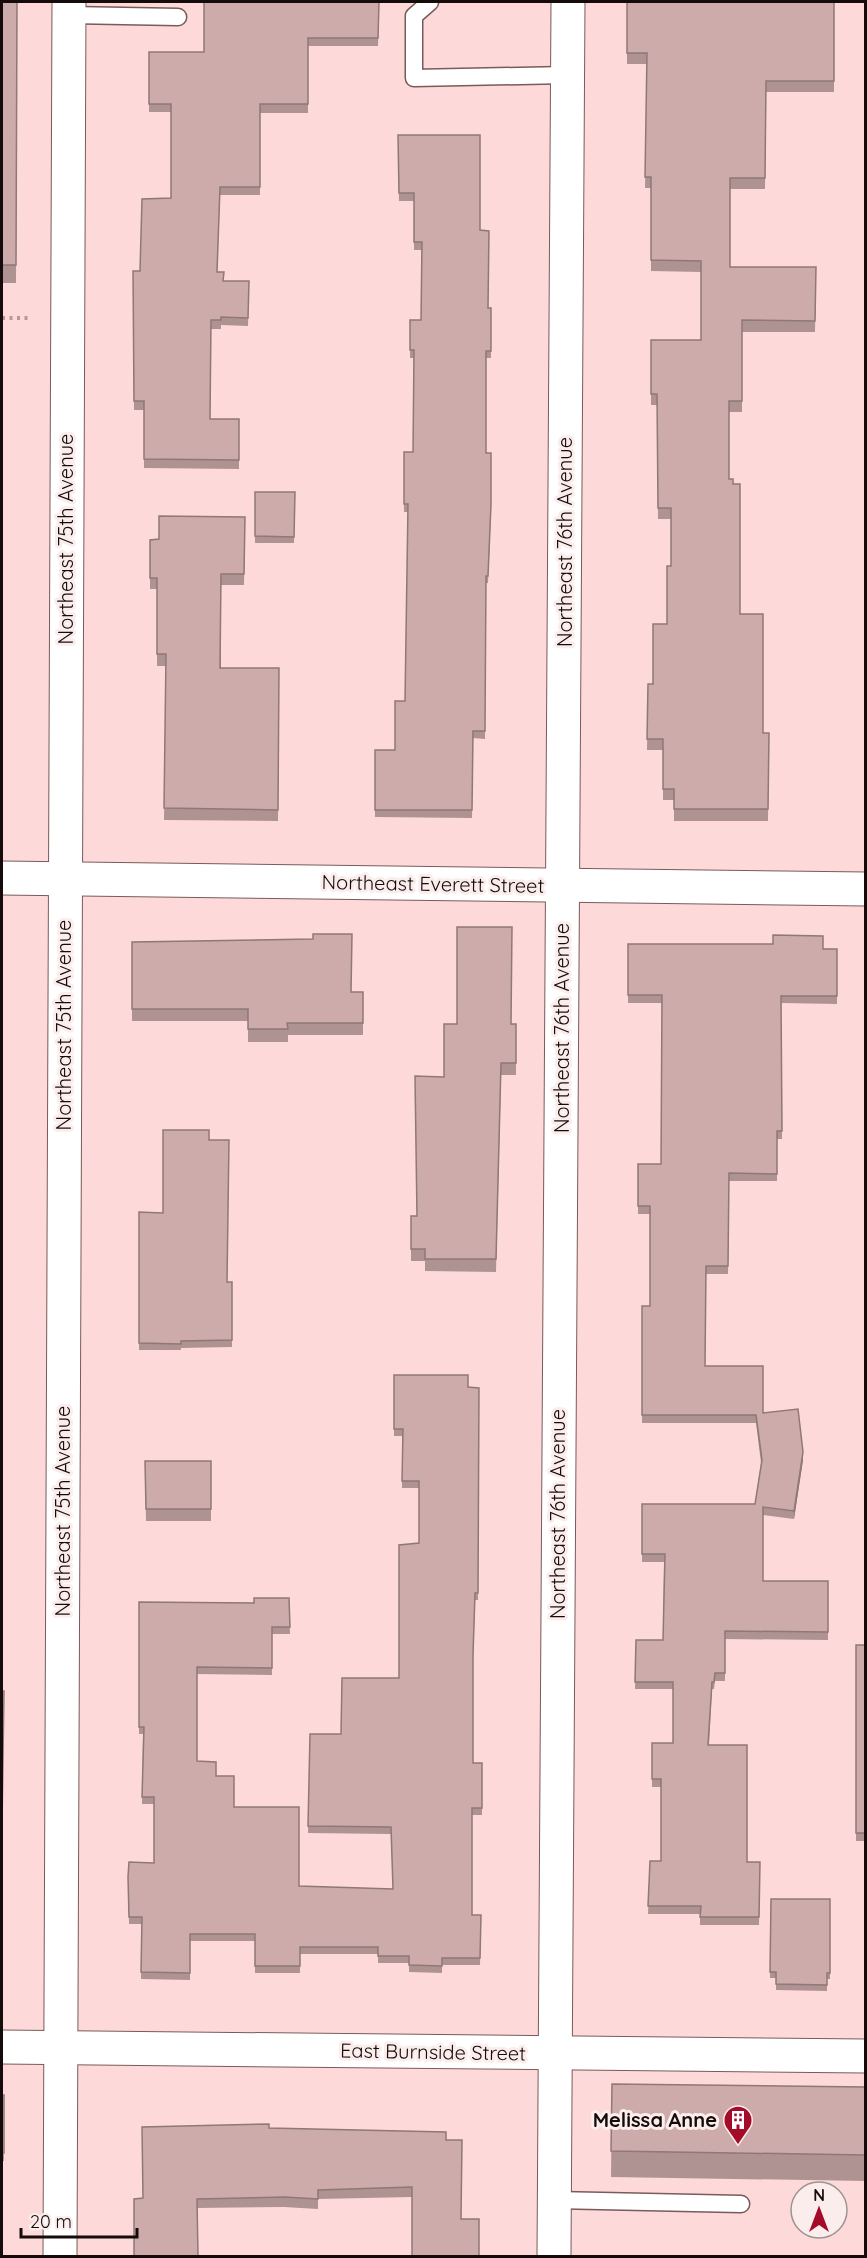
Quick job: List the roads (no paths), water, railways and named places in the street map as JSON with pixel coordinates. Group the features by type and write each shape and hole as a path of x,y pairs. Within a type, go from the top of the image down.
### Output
{"street":[{"name":"Northeast 76th Avenue","path":"554,2256 567,2"},
{"name":"Northeast 75th Avenue","path":"60,2256 69,8"},
{"name":"Northeast Everett Street","path":"2,878 866,890"},
{"name":"East Burnside Street","path":"2,2047 554,2054 866,2055"}],"lane":[{"path":"430,2 414,16 414,78 567,75"},
{"path":"69,8 178,17"},
{"path":"554,2200 741,2204"}],"place":[{"name":"Melissa Anne","path":"738,2146"}]}
